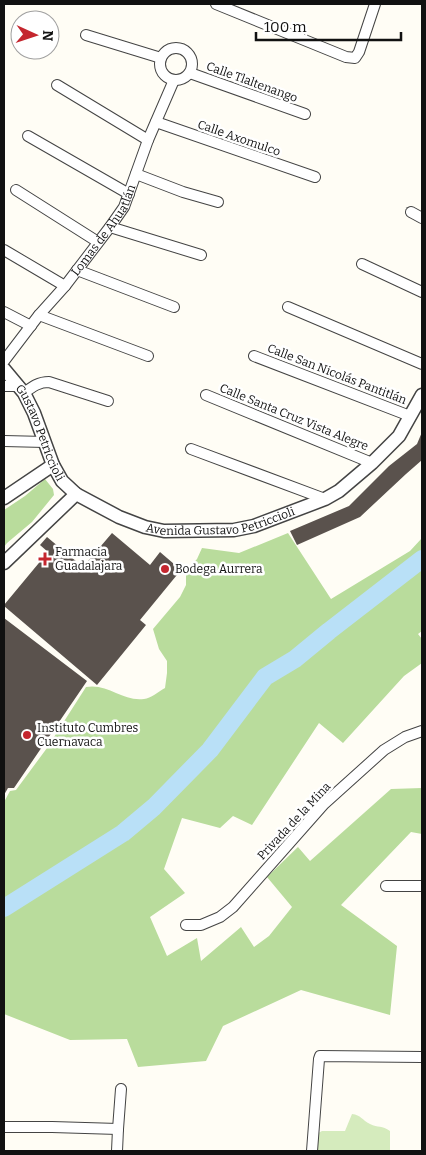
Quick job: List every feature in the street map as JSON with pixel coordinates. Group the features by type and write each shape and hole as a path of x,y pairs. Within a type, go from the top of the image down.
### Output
{"street":[{"path":"216,4 346,57 355,58 359,52 375,4"},
{"path":"86,36 161,58"},
{"path":"174,48 183,50 190,56 192,64 190,73 183,79 174,80 165,76 160,68 161,58 166,51 174,48"},
{"name":"Calle Tlaltenango","path":"190,73 305,114"},
{"name":"Lomas de Ahuatlán","path":"4,361 30,326 65,286 124,208 148,140 174,80"},
{"path":"57,85 148,140"},
{"name":"Calle Axomulco","path":"156,122 315,177"},
{"path":"28,136 129,194"},
{"path":"136,174 183,192 218,202"},
{"path":"16,190 98,242"},
{"path":"411,212 422,218"},
{"path":"110,227 201,255"},
{"path":"4,250 65,286"},
{"path":"362,264 422,292"},
{"path":"76,270 174,307"},
{"path":"288,307 422,364"},
{"path":"4,312 30,326"},
{"path":"39,315 148,356"},
{"name":"Calle San Nicolás Pantitlán","path":"254,356 410,416"},
{"name":"Gustavo Petriccioli","path":"4,369 21,390 34,413 53,465 62,481 76,494"},
{"path":"4,386 21,390 42,382 49,382 108,401"},
{"name":"Calle Santa Cruz Vista Alegre","path":"206,395 372,463"},
{"name":"Avenida Gustavo Petriccioli","path":"76,494 119,517 145,527 164,531 234,530 254,526 325,499 338,491 372,463 399,436 422,395"},
{"path":"4,441 45,442"},
{"path":"191,449 325,499"},
{"path":"4,498 53,465"},
{"path":"4,563 76,494"},
{"name":"Privada de la Mina","path":"186,925 201,925 220,917 234,906 324,804 384,750 405,737 422,731"},
{"path":"386,886 422,886"},
{"path":"312,1151 320,1056 422,1056"},
{"path":"118,1151 121,1089"},
{"path":"4,1127 118,1129"}],"green space":[{"path":"45,479 53,489 54,495 32,522 4,547 4,510"},
{"path":"288,533 331,599 410,551 422,538 422,631 418,634 422,639 422,663 404,676 343,743 319,723 252,825 233,816 220,828 182,818 164,869 185,893 150,917 167,956 197,938 201,961 241,927 254,947 269,936 292,907 267,877 298,847 310,861 391,789 422,788 422,834 411,832 341,905 397,946 390,1015 301,990 223,1026 206,1061 138,1067 127,1039 70,1040 4,1014 4,802 10,791 16,790 47,748 86,687 94,686 136,699 144,699 165,688 167,661 159,649 153,629 180,597 186,585 186,572 197,559 202,548 239,553"},
{"path":"352,1114 370,1124 390,1131 390,1151 312,1151 313,1136 322,1131 345,1131"}],"building":[{"path":"422,432 422,460 360,517 297,545 290,531 349,506 389,466 417,444"},
{"path":"112,533 150,565 160,552 181,570 140,620 146,625 97,685 4,605 48,552 40,545 47,537 83,567"},
{"name":"Instituto Cumbres Cuernavaca","path":"4,618 87,681 14,788 8,788 4,795"}],"waterway":[{"path":"4,908 123,833 154,807 210,750 265,677 295,659 422,559"}],"place":[{"name":"Farmacia Guadalajara","path":"45,559"},
{"name":"Bodega Aurrera","path":"165,569"},
{"name":"Instituto Cumbres Cuernavaca","path":"27,735"}]}
